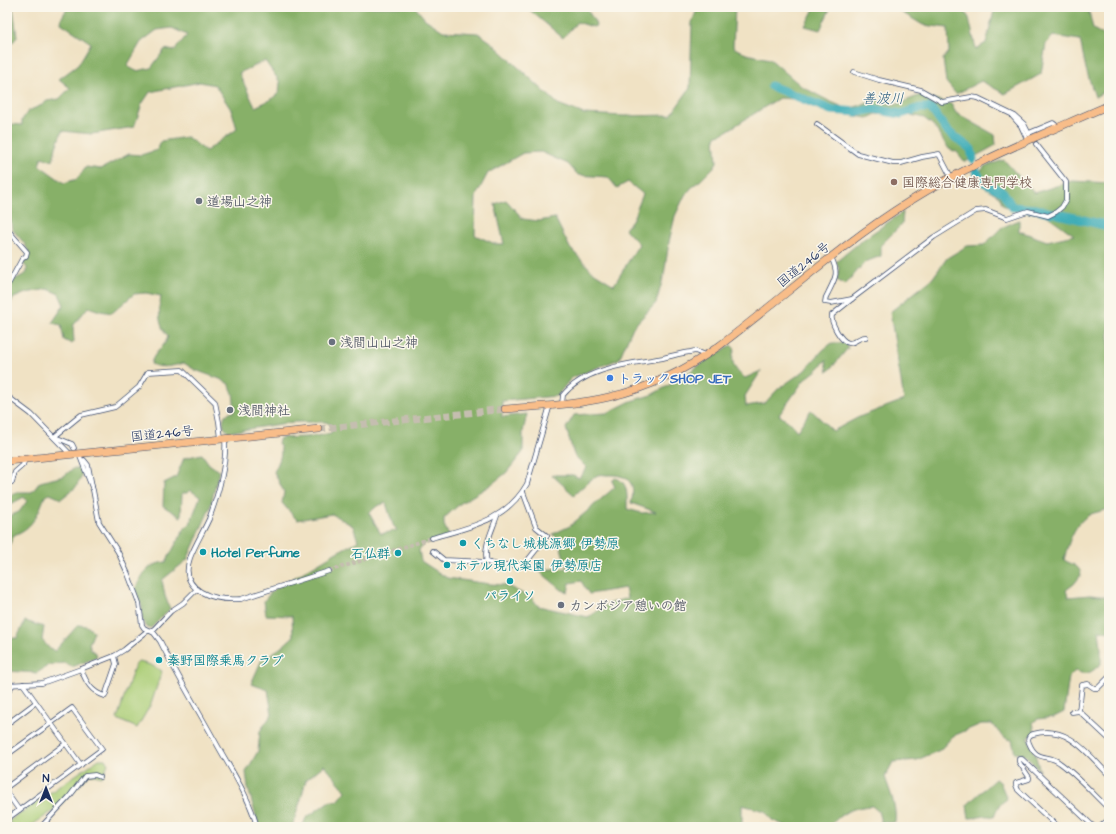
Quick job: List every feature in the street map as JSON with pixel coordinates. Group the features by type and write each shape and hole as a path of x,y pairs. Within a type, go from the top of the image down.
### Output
{"highway":[{"name":"国道246号","path":"505,409 562,404 596,399 628,392 650,385 678,372 732,337 830,257 883,218 926,191 1029,136 1059,128 1109,105"},
{"name":"国道246号","path":"7,461 74,452 319,429"}],"street":[{"path":"854,72 879,80 921,90 942,102 972,97 978,98 1015,116 1019,119 1029,136"},
{"path":"1011,115 1029,136"},
{"path":"817,124 858,154 893,163 901,164 922,157 939,154 951,177"},
{"path":"866,337 862,337 851,343 846,342 843,340 831,320 832,315 934,237 976,211 986,210 1007,218 1031,211 1048,216 1062,207 1066,200 1066,182 1036,144"},
{"path":"7,229 9,236 27,252 26,256 22,259 9,283 7,284"},
{"path":"830,257 836,271 834,280 825,298 825,302 831,303 852,299"},
{"path":"562,404 563,395 573,386 582,379 607,369 694,351 706,355"},
{"path":"54,437 81,415 115,407 139,387 148,372 182,370 215,402 226,459 209,519 190,558 188,570 190,581 197,589 215,597 241,599 329,571"},
{"path":"7,396 24,408 54,437 74,452"},
{"path":"432,538 477,525 497,516 509,507 523,492 530,475 550,405"},
{"path":"54,437 72,444 74,452 92,488 99,522 118,552 128,574 139,603 142,625 144,628 157,636 195,707 231,768 252,812 257,827"},
{"path":"7,484 12,482 15,472 23,465 25,459"},
{"path":"84,460 88,464 92,488"},
{"path":"433,551 444,560 487,562 497,566 524,565 547,536 536,527 523,492"},
{"path":"487,562 487,546 497,516"},
{"path":"7,692 10,686 42,683 114,656 154,629 171,611 197,589"},
{"path":"81,669 87,684 98,694 105,696 116,664 114,656"},
{"path":"1079,711 1082,685 1088,684 1094,688 1098,688 1109,677"},
{"path":"23,684 35,703 81,765"},
{"path":"7,724 35,703"},
{"path":"7,756 72,708 102,749 7,819"},
{"path":"1072,712 1079,711"},
{"path":"1079,711 1109,739"},
{"path":"1109,775 1075,741 1067,736 1057,732 1047,732 1032,734 1029,736 1029,743 1037,755 1060,762 1109,809"},
{"path":"7,787 65,744"},
{"path":"1058,827 1054,825 1018,790 1016,783 1029,779 1029,776 1018,759 1022,759 1094,827"},
{"path":"41,827 69,798 86,776 95,775 100,777"},
{"path":"7,794 19,810"},
{"path":"1100,827 1109,819"},
{"path":"7,823 10,827"}],"green space":[{"path":"7,7 13,7 17,37 7,49"},
{"path":"68,7 415,7 425,19 443,31 478,33 491,42 558,104 584,114 624,116 671,115 690,88 692,22 697,7 735,7 733,47 746,54 770,59 801,86 827,100 847,109 866,104 874,99 895,105 921,95 951,104 956,113 995,135 996,145 965,162 957,152 949,149 933,125 924,118 911,115 895,116 876,114 868,118 849,115 795,99 779,98 722,134 717,135 715,138 717,162 714,167 685,195 675,216 664,275 656,303 633,327 619,359 571,378 557,396 502,401 502,417 527,414 523,432 523,452 506,473 489,486 461,503 444,518 444,525 450,538 423,544 419,550 421,561 447,578 505,585 532,598 538,606 588,617 608,604 627,598 625,588 589,594 581,581 570,583 568,592 562,590 538,570 567,568 559,541 553,534 570,526 615,487 612,481 615,478 623,482 625,486 627,495 627,509 642,513 656,512 631,503 633,490 631,485 629,481 620,476 598,475 574,495 552,475 573,475 579,478 587,468 574,455 566,428 574,415 607,413 631,401 651,395 731,345 735,349 733,353 734,365 741,375 745,378 761,371 745,396 746,406 765,403 778,389 804,371 823,350 832,343 845,343 848,348 828,372 826,360 817,370 804,380 779,415 789,422 797,431 811,410 833,431 859,417 904,400 890,312 932,279 947,258 967,246 984,245 1001,228 1019,220 1019,231 1047,241 1074,235 1034,206 1017,212 1003,205 999,196 974,180 985,166 1004,160 1034,193 1072,181 1109,183 1109,509 1091,514 1080,522 1070,541 1064,560 1077,567 1081,575 1074,584 1066,590 1068,597 1090,595 1109,597 1109,632 1099,630 1101,664 1089,673 1075,671 1069,677 1064,712 1054,717 1038,719 1033,722 1035,733 1028,738 1040,771 1024,754 1015,753 1012,740 1003,736 992,724 981,724 953,736 940,750 917,760 893,762 885,777 893,799 895,810 895,822 889,823 881,822 878,811 872,806 850,810 834,821 832,827 791,827 772,820 765,811 742,805 742,827 302,827 306,818 328,802 338,801 346,791 324,765 306,780 292,827 259,827 248,788 246,772 258,751 260,731 272,714 268,690 251,684 262,659 279,649 293,637 292,616 266,615 264,601 272,591 358,541 353,526 332,514 297,520 282,503 284,492 274,472 281,454 278,443 280,438 331,434 333,426 326,422 293,422 229,432 224,427 224,418 225,415 235,411 233,393 229,384 195,370 184,363 163,367 151,364 154,356 165,343 168,336 160,322 159,312 161,296 146,293 134,294 112,313 88,307 73,326 74,342 72,344 64,340 61,325 52,323 64,305 59,294 48,289 26,293 14,298 7,308 7,287 14,280 27,273 27,268 23,263 28,257 29,252 24,243 12,229 7,198 7,189 10,183 7,180 7,133 10,124 22,125 22,120 28,111 42,105 47,101 59,99 70,88 59,79 78,65 91,43 61,23 62,17","holes":["172,28 187,35 174,51 165,49 151,68 136,71 127,66 141,42 157,30","265,61 280,82 279,93 270,100 255,107 239,73","200,82 215,85 232,111 237,129 206,151 187,137 161,141 157,150 141,155 129,154 101,169 86,167 77,179 64,183 39,165 42,157 53,161 62,131 92,134 134,127 142,104 150,92","541,152 568,164 578,175 608,177 617,188 628,182 643,194 632,221 625,229 639,244 614,285 593,272 570,248 555,218 539,221 523,219 506,200 495,204 504,244 495,244 475,235 476,196 488,173 523,153","386,503 393,525 397,530 381,534 369,513 377,506"]},
{"path":"526,7 592,7 588,11 596,26 593,27 577,22 563,38"},
{"path":"815,7 831,7 820,30 805,26"},
{"path":"893,7 962,7 969,18 976,49 986,43 995,7 1088,7 1093,29 1109,38 1109,89 1095,97 1086,69 1080,40 1053,36 1046,44 1041,74 1005,94 981,81 956,94 946,82 943,59 949,52 948,28 923,25"},
{"path":"903,212 902,224 881,245 881,256 865,262 845,285 837,280 839,268 836,262 861,241"},
{"path":"202,454 209,464 219,471 210,508 187,560 162,580 165,596 170,609 151,628 146,627 142,618 142,607 135,589 143,574 150,567 166,562 184,529 190,524 200,497 190,490 187,493 182,493 181,517 163,506 164,483 176,477 184,458"},
{"path":"74,468 80,469 82,476 76,487 61,499 50,494 45,496 34,520 26,528 14,535 7,550 7,517 19,512 27,501 24,497 7,506 7,496 20,492 32,492 40,482 64,476"},
{"path":"25,621 44,627 42,640 50,649 55,651 78,625 87,626 94,632 89,644 91,650 96,653 97,657 72,667 64,663 49,665 37,673 7,671 7,636 9,638 17,638"},
{"path":"139,662 151,665 162,671 151,704 137,728 117,719 135,664"},
{"path":"99,759 105,759 108,764 102,777 90,774 56,809 29,827 13,827 9,821"},
{"path":"995,779 1000,782 1007,799 999,805 994,817 985,816 969,818 967,805"}],"waterway":[{"name":"善波川","path":"771,86 831,110 858,112 874,109 901,114 920,108 929,108 947,131 971,149 973,159"},
{"name":"善波川","path":"976,171 982,181 1003,192 1012,207 1037,209 1052,213"},
{"name":"善波川","path":"1058,214 1104,225 1109,220"}],"tunnel":[{"path":"319,429 505,409"},
{"path":"329,571 432,538"}],"place":[{"name":"国際総合健康専門学校","path":"894,182"},
{"name":"道場山之神","path":"199,201"},
{"name":"浅間山山之神","path":"332,342"},
{"name":"トラックSHOP JET","path":"610,378"},
{"name":"浅間神社","path":"230,410"},
{"name":"くちなし城桃源郷 伊勢原","path":"463,543"},
{"name":"Hotel Perfume","path":"203,552"},
{"name":"石仏群","path":"398,553"},
{"name":"ホテル現代楽園 伊勢原店","path":"447,565"},
{"name":"パライソ","path":"510,581"},
{"name":"カンボジア憩いの館","path":"561,605"},
{"name":"秦野国際乗馬クラブ","path":"159,660"}]}
